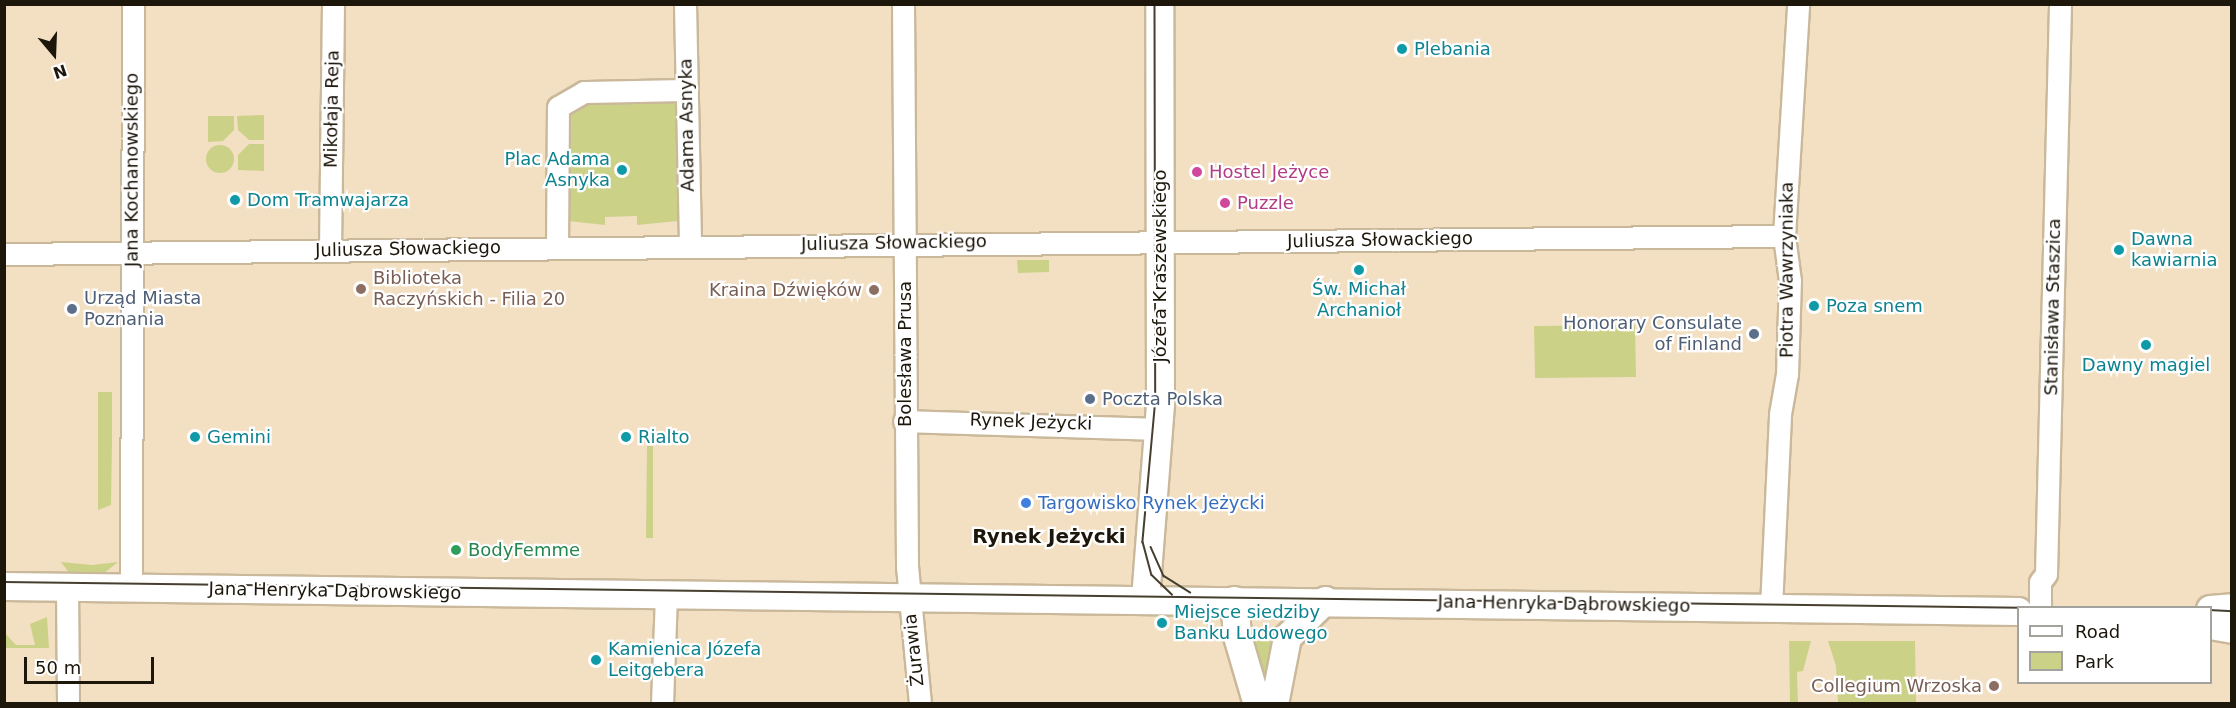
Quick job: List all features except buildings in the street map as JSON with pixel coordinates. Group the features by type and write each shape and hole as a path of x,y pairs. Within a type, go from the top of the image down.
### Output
{"street":[{"name":"Jana Kochanowskiego","path":"131,588 136,310 131,255 134,4"},
{"name":"Mikołaja Reja","path":"330,250 333,4"},
{"name":"Adama Asnyka","path":"685,4 690,246"},
{"name":"Bolesława Prusa","path":"903,4 906,244 904,421 908,596"},
{"name":"Józefa Kraszewskiego","path":"1145,599 1158,429 1159,4"},
{"name":"Piotra Wawrzyniaka","path":"1772,607 1780,414 1788,363 1790,281 1784,236 1798,4"},
{"name":"Stanisława Staszica","path":"2040,606 2040,582 2046,572 2060,4"},
{"path":"557,248 558,107 584,92 686,90"},
{"name":"Juliusza Słowackiego","path":"4,254 131,255 330,250 1784,236"},
{"name":"Rynek Jeżycki","path":"904,421 1158,429"},
{"name":"Jana Henryka Dąbrowskiego","path":"4,586 1324,600 2017,611"},
{"path":"67,587 68,704"},
{"path":"662,704 666,594"},
{"name":"Żurawia","path":"908,596 920,704"},
{"path":"1234,600 1237,636 1257,704"},
{"path":"1274,704 1287,637 1324,600"},
{"path":"2212,609 2232,607"},
{"path":"2212,625 2232,629"}],"green space":[{"name":"Plac Adama Asnyka","path":"671,99 677,105 678,221 637,225 637,216 605,217 605,225 568,221 563,119 575,101"},
{"path":"264,115 264,140 249,140 238,130 237,116"},
{"path":"208,116 234,116 234,130 223,141 208,142"},
{"path":"249,144 264,144 264,171 238,170 238,155"},
{"path":"220,145 230,149 234,159 230,169 220,173 210,169 206,159 210,149"},
{"path":"1017,260 1049,260 1049,272 1018,273"},
{"path":"1635,325 1636,377 1535,378 1534,326"},
{"path":"98,392 112,392 112,442 111,505 98,510"},
{"path":"647,446 653,446 653,538 646,538"},
{"path":"61,562 92,565 118,562 103,574 70,574"},
{"path":"47,617 49,648 5,648 5,633 16,645 35,645 30,624"},
{"path":"1250,641 1276,641 1266,682 1264,680"},
{"path":"1789,641 1811,641 1803,671 1797,672 1798,703 1790,703"},
{"path":"1828,641 1915,641 1916,703 1838,703 1836,666"}],"tram line":[{"path":"1155,4 1156,398 1143,542 1152,575 1172,594"},
{"path":"1151,547 1164,576 1190,592"},
{"path":"4,582 2017,608"},
{"path":"2212,610 2232,611"}],"place":[{"name":"Plebania","path":"1402,49"},
{"name":"Plac Adama Asnyka","path":"622,170"},
{"name":"Hostel Jeżyce","path":"1197,172"},
{"name":"Dom Tramwajarza","path":"235,200"},
{"name":"Puzzle","path":"1225,203"},
{"name":"Dawna kawiarnia","path":"2119,250"},
{"name":"Św. Michał Archanioł","path":"1359,270"},
{"name":"Biblioteka Raczyńskich - Filia 20","path":"361,289"},
{"name":"Kraina Dźwięków","path":"874,290"},
{"name":"Poza snem","path":"1814,306"},
{"name":"Urząd Miasta Poznania","path":"72,309"},
{"name":"Honorary Consulate of Finland","path":"1754,334"},
{"name":"Dawny magiel","path":"2146,345"},
{"name":"Poczta Polska","path":"1090,399"},
{"name":"Gemini","path":"195,437"},
{"name":"Rialto","path":"626,437"},
{"name":"Targowisko Rynek Jeżycki","path":"1026,503"},
{"name":"BodyFemme","path":"456,550"},
{"name":"Miejsce siedziby Banku Ludowego","path":"1162,623"},
{"name":"Kamienica Józefa Leitgebera","path":"596,660"},
{"name":"Collegium Wrzoska","path":"1994,686"}],"district":[{"name":"Rynek Jeżycki","path":"1049,536"}]}
